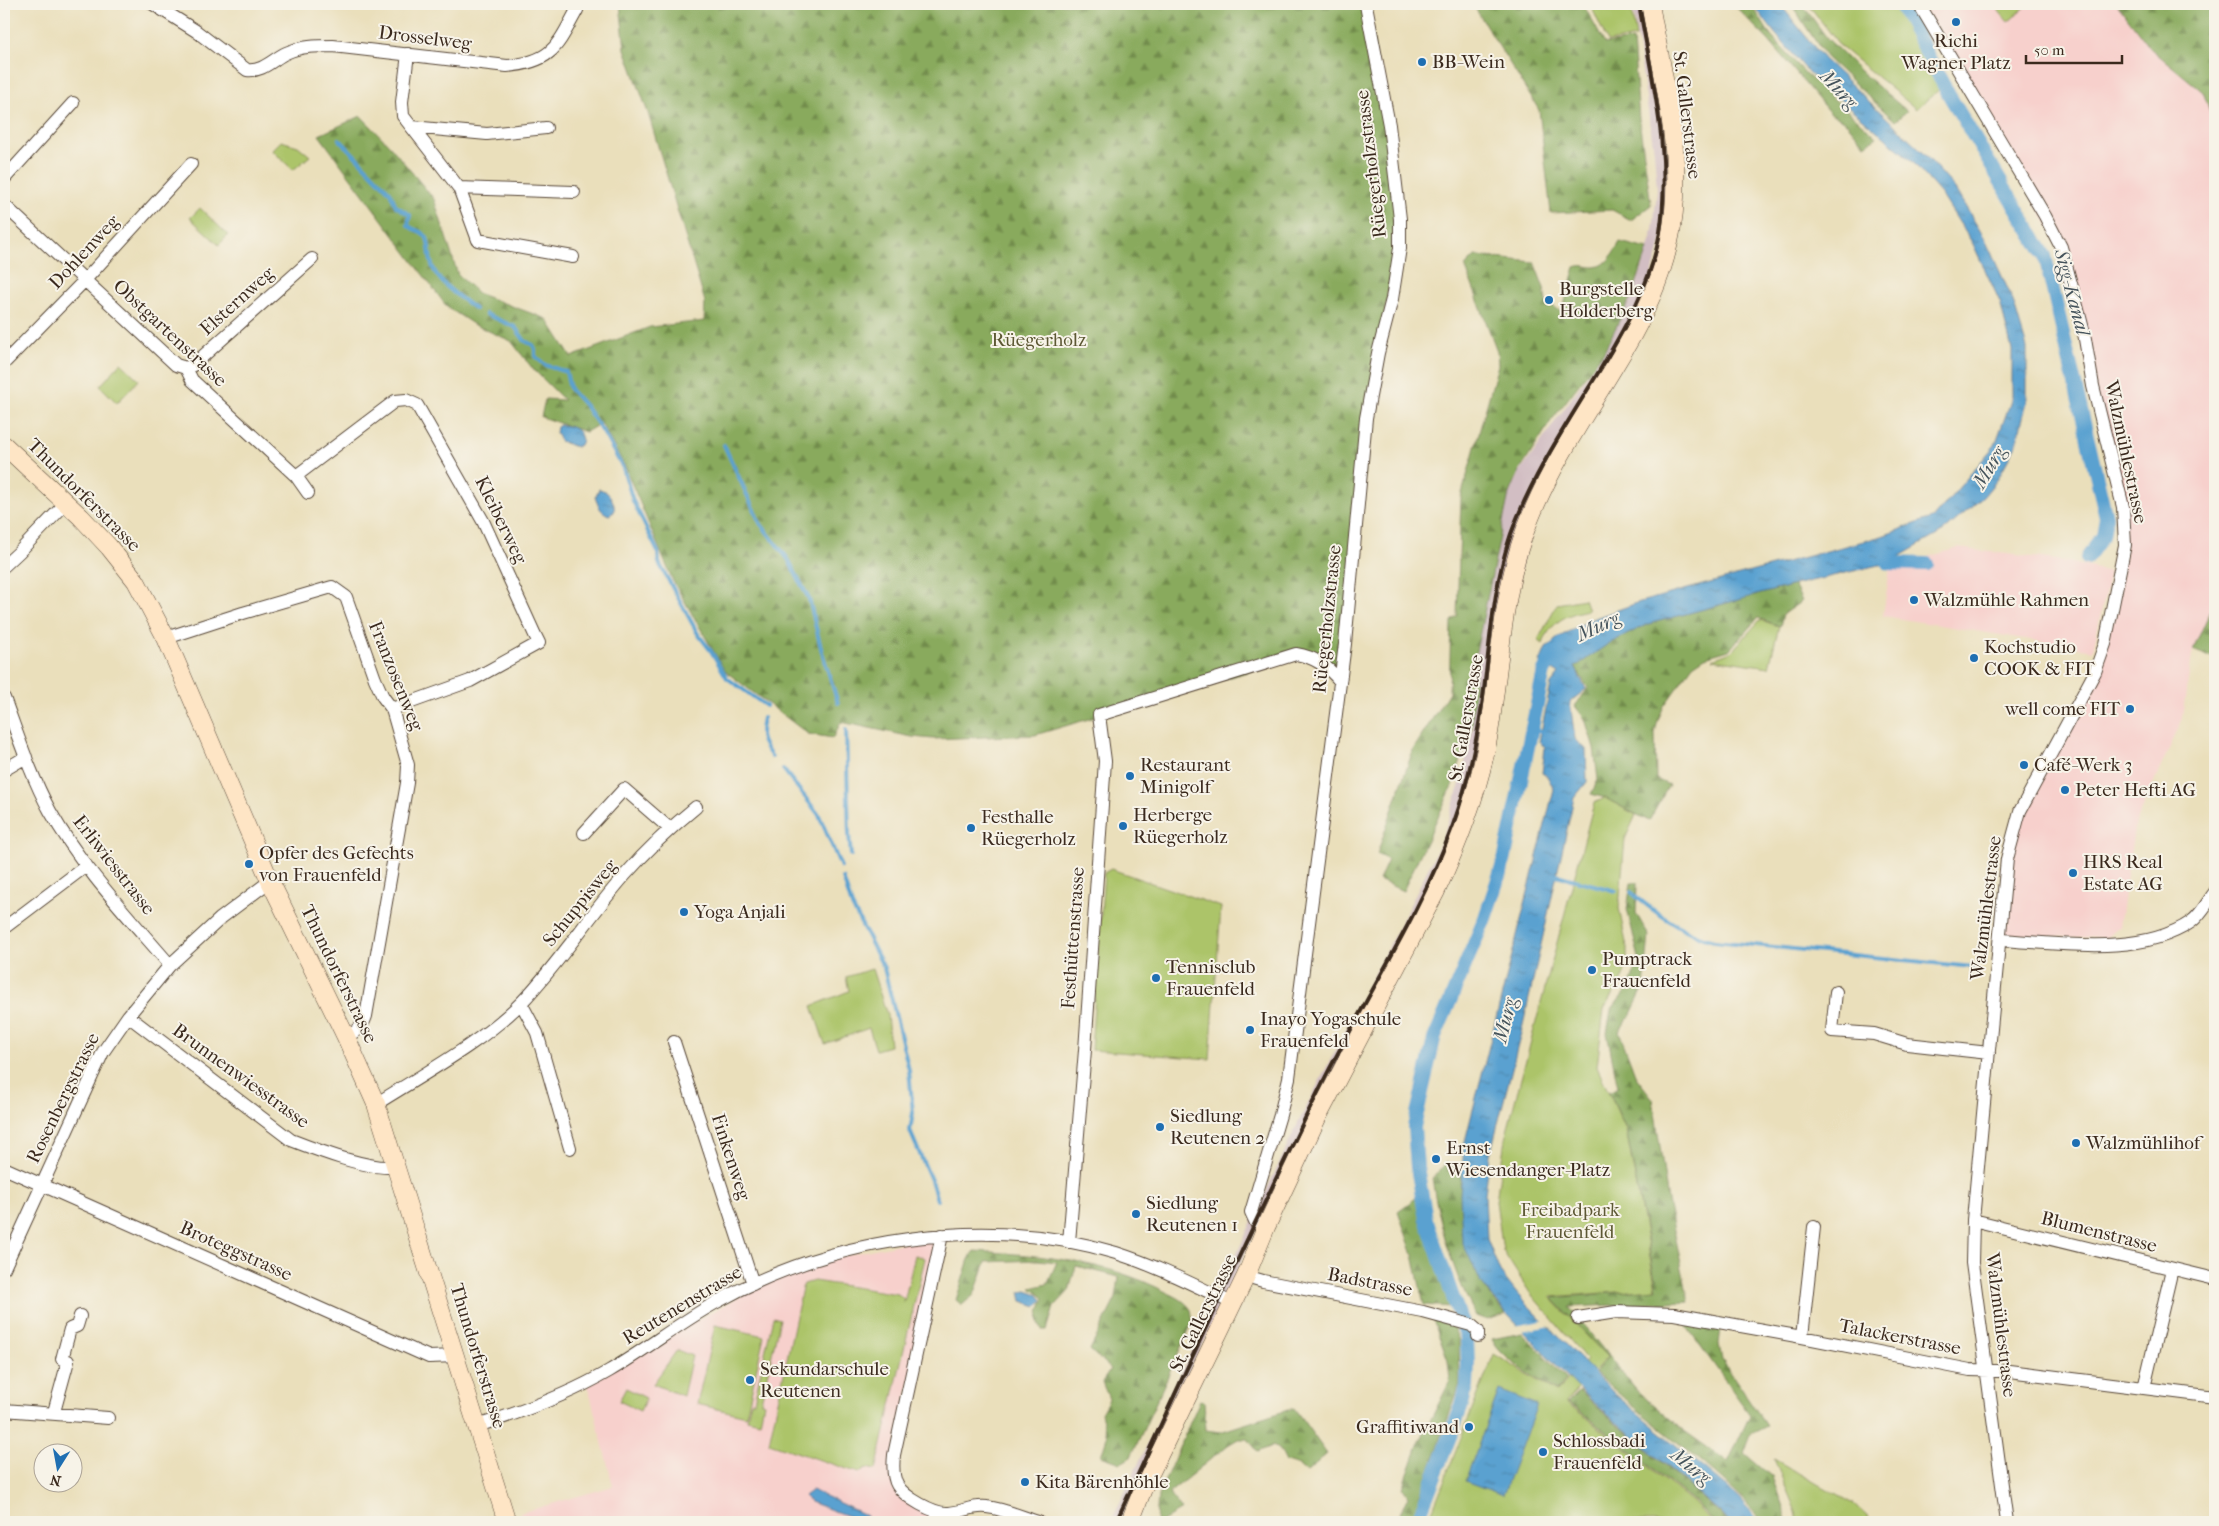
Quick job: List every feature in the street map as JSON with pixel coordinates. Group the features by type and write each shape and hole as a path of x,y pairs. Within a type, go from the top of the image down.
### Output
{"main road":[{"name":"St. Gallerstrasse","path":"1130,1522 1144,1486 1246,1276 1266,1227 1317,1118 1436,891 1452,855 1466,820 1483,761 1506,605 1526,529 1545,485 1626,347 1659,278 1672,225 1675,169 1671,127 1650,4"},
{"name":"Thundorferstrasse","path":"4,445 66,503 125,566 148,601 166,638 270,880 346,1037 376,1104 507,1522"}],"street":[{"name":"Drosselweg","path":"153,4 196,31 248,70 262,68 287,52 308,46 333,46 507,66 526,65 543,58 557,46 575,7"},
{"name":"Walzmühlestrasse","path":"1919,4 2045,216 2061,247 2084,333 2093,386 2123,506 2126,545 2105,644 2095,672 2020,811 2008,859 1973,1220 1972,1262 2008,1522"},
{"name":"Rüegerholzstrasse","path":"1266,1227 1256,1223 1251,1212 1289,1078 1340,681 1366,418 1378,352 1392,299 1400,248 1400,219 1389,125 1366,5"},
{"path":"408,54 402,102 403,116 459,188 478,240 572,257"},
{"path":"4,179 73,103"},
{"path":"412,127 487,134 546,128"},
{"name":"Dohlenweg","path":"4,363 85,280 191,164"},
{"path":"459,188 574,192"},
{"name":"Obstgartenstrasse","path":"4,205 176,365 186,368 192,380 296,476 308,492"},
{"name":"Elsternweg","path":"186,368 193,365 312,259"},
{"name":"Kleiberweg","path":"296,476 395,401 406,400 417,405 483,521 539,643 470,681 392,708"},
{"path":"4,566 66,503"},
{"name":"Franzosenweg","path":"166,638 332,587 346,597 374,679 383,697 392,708 408,765 407,783 366,1016 359,1030 346,1037"},
{"name":"Festhüttenstrasse","path":"1069,1242 1085,1050 1105,761 1099,716 1296,654 1317,660 1328,667 1340,681"},
{"name":"Erliwiesstrasse","path":"4,698 26,757 50,812 86,866 170,965"},
{"path":"4,770 26,757"},
{"path":"584,833 624,789 669,828"},
{"name":"Schuppisweg","path":"376,1104 460,1050 521,1003 572,944 624,876 669,828 696,807"},
{"path":"4,928 86,866"},
{"name":"Rosenbergstrasse","path":"4,1268 103,1052 128,1016 170,965 221,918 270,880"},
{"path":"2000,940 2106,945 2157,939 2192,921 2215,892"},
{"path":"1836,992 1832,1031 1874,1034 1907,1044 1989,1053"},
{"path":"521,1003 537,1033 570,1148"},
{"name":"Brunnenwiesstrasse","path":"128,1016 291,1140 312,1149 380,1167 397,1166"},
{"name":"Finkenweg","path":"674,1042 752,1284"},
{"name":"Broteggstrasse","path":"4,1168 428,1357 456,1356"},
{"name":"Blumenstrasse","path":"1973,1220 2215,1279"},
{"path":"1802,1337 1814,1227"},
{"path":"942,1235 910,1374 892,1469 896,1484 903,1494 930,1509 951,1513 977,1506 989,1507 1038,1522"},
{"name":"Reutenenstrasse","path":"477,1426 544,1403 596,1378 648,1346 682,1322 752,1284 794,1266 852,1249 912,1238 942,1235 1017,1236 1069,1242 1117,1253 1154,1266 1232,1303"},
{"path":"2144,1388 2172,1269"},
{"name":"Badstrasse","path":"1246,1276 1263,1281 1405,1308 1462,1323 1478,1330 1478,1336"},
{"name":"Talackerstrasse","path":"1578,1318 1616,1312 1674,1314 1970,1370 1987,1369 2215,1397"},
{"path":"54,1412 68,1361 62,1360 70,1329 77,1326 80,1316"},
{"path":"4,1410 54,1412 108,1418"}],"shaded area":[{"path":"1632,4 1642,4 1667,159 1668,184 1663,236 1651,278 1633,319 1547,465 1486,703 1473,775 1457,827 1436,874 1265,1211 1119,1522 1111,1522 1298,1123 1442,840 1460,784 1473,728 1471,687 1473,661 1508,498 1520,472 1603,353 1633,294 1642,269 1653,231 1657,189 1654,151"},
{"path":"1919,4 2117,4 2151,49 2203,92 2215,125 2215,600 2193,650 2181,723 2135,823 2119,927 2107,938 2010,935 2000,940 2011,841 2095,672 2125,545 2061,247"},
{"path":"1958,548 2065,561 2110,572 2093,650 1883,616 1890,568"},
{"name":"Sekundarschule Reutenen","path":"942,1235 894,1455 903,1494 951,1513 962,1522 522,1522 520,1513 613,1486 587,1382 794,1266"}],"green space":[{"name":"Rüegerholz","path":"620,4 1368,4 1400,219 1378,353 1340,681 1304,655 1035,735 933,739 912,737 841,722 833,738 808,734 725,671 673,581 624,465 601,423 586,432 541,417 545,399 564,400 533,369 511,341 473,324 447,307 319,135 361,116 390,146 434,199 458,275 479,294 547,319 571,357 650,327 704,321 705,302 648,113 625,49"},
{"path":"1469,4 1583,4 1605,44 1633,40 1639,119 1651,205 1631,220 1612,210 1551,213 1539,110 1475,8"},
{"path":"1590,4 1630,4 1636,37 1608,42"},
{"path":"1733,4 1751,4 1771,36 1807,75 1877,137 1865,145 1848,124 1829,112 1769,41"},
{"path":"1791,4 1802,4 1827,38 1861,72 1907,111 1895,121 1826,57"},
{"path":"1808,4 1893,4 1940,89 1916,109 1841,47"},
{"path":"1993,4 2029,4 2008,22"},
{"path":"2117,4 2215,4 2215,125 2203,92 2151,49"},
{"path":"281,141 298,146 310,156 293,170 272,150"},
{"path":"200,208 228,235 219,245 190,218"},
{"path":"1620,242 1648,249 1633,293 1603,353 1551,421 1519,472 1508,498 1476,652 1472,726 1452,787 1403,891 1379,880 1388,860 1377,854 1413,750 1449,692 1451,621 1457,616 1461,497 1498,365 1497,351 1465,266 1475,256 1534,262 1544,288 1546,302 1562,312 1575,267 1595,267 1604,264"},
{"path":"121,363 139,380 117,403 100,386"},
{"path":"1794,585 1802,601 1783,614 1780,626 1758,618 1729,650 1705,657 1693,665 1664,706 1655,733 1656,779 1669,785 1649,821 1605,798 1591,794 1598,780 1594,748 1585,719 1575,706 1588,688 1575,667 1608,644 1648,624"},
{"path":"1584,599 1588,610 1560,620 1550,630 1543,644 1538,640 1557,604"},
{"path":"2215,600 2215,659 2193,650"},
{"path":"1760,620 1779,626 1769,667 1713,659 1731,652"},
{"name":"Freibadpark Frauenfeld","path":"1605,798 1636,815 1625,839 1619,908 1627,948 1627,963 1623,977 1604,1009 1597,1067 1626,1130 1656,1289 1550,1297 1607,1357 1566,1402 1694,1503 1711,1522 1428,1522 1494,1354 1556,1392 1587,1360 1530,1293 1503,1251 1496,1201 1505,1139 1594,803"},
{"name":"Tennisclub Frauenfeld","path":"1111,869 1221,907 1210,1059 1091,1050 1104,873"},
{"path":"1631,883 1637,883 1636,913 1649,936 1644,987 1630,1016 1619,1031 1636,1077 1653,1099 1668,1201 1689,1302 1569,1307 1636,1390 1683,1430 1728,1462 1750,1415 1687,1327 1691,1323 1721,1328 1719,1344 1722,1360 1767,1426 1751,1434 1744,1453 1772,1477 1788,1522 1764,1522 1745,1501 1703,1463 1595,1372 1608,1357 1552,1298 1657,1289 1626,1129 1609,1092 1618,1087 1607,1033 1611,1010 1629,987 1639,958 1627,909"},
{"path":"872,969 887,1015 890,1046 876,1050 869,1028 825,1044 812,1006 849,991 846,977"},
{"path":"1447,1162 1461,1170 1463,1230 1473,1265 1492,1298 1506,1314 1487,1320 1476,1316 1454,1266 1443,1232 1432,1179"},
{"path":"1416,1198 1451,1307 1424,1305 1413,1255 1398,1211"},
{"path":"975,1251 1049,1258 1097,1266 1144,1282 1177,1297 1189,1307 1193,1321 1131,1457 1121,1463 1101,1456 1107,1437 1101,1413 1109,1399 1102,1382 1111,1369 1090,1350 1116,1298 1119,1277 1076,1266 1069,1291 1054,1307 1047,1330 1042,1330 1039,1318 1044,1298 1031,1288 1047,1284 1057,1262 1038,1260 986,1262 974,1295 962,1305 956,1300 969,1259"},
{"path":"915,1255 925,1258 876,1470 866,1468 859,1473 769,1443 804,1284 814,1281 898,1294 904,1299 904,1302"},
{"path":"773,1317 780,1319 761,1402 764,1403 760,1422 747,1419 751,1401 754,1401"},
{"path":"1433,1320 1452,1324 1459,1341 1460,1384 1414,1516 1410,1522 1396,1522 1408,1496 1403,1488 1419,1443 1450,1381 1448,1361"},
{"path":"715,1325 764,1336 746,1416 697,1404"},
{"path":"1522,1333 1567,1379 1556,1391 1511,1361 1502,1353 1492,1339"},
{"path":"677,1350 692,1356 683,1396 653,1384"},
{"path":"626,1388 646,1398 640,1411 619,1401"},
{"path":"1579,1391 1728,1522 1713,1522 1695,1502 1568,1402"},
{"path":"1200,1400 1204,1402 1206,1430 1220,1432 1294,1408 1327,1454 1306,1472 1299,1466 1286,1462 1280,1450 1273,1445 1258,1452 1248,1439 1238,1439 1169,1493 1182,1510 1161,1522 1156,1522 1158,1496"},
{"path":"1774,1459 1854,1505 1872,1522 1798,1522 1796,1512"}],"water":[{"name":"Murg","path":"1753,4 1780,4 1824,59 1921,150 1953,186 1984,237 2012,298 2027,348 2027,402 2016,445 1997,480 1983,497 1944,531 1888,563 1794,585 1648,624 1608,644 1575,667 1586,689 1570,702 1575,739 1586,749 1587,782 1574,798 1523,1025 1490,1155 1485,1194 1487,1239 1500,1272 1518,1295 1615,1394 1739,1498 1760,1522 1729,1522 1583,1393 1506,1313 1481,1283 1462,1241 1460,1195 1464,1145 1554,789 1547,776 1542,773 1545,747 1539,742 1551,684 1559,674 1540,662 1546,648 1559,637 1592,619 1640,602 1882,536 1934,517 1995,445 2012,398 2012,350 2000,302 1973,244 1941,194 1911,160 1809,73"},
{"path":"560,425 577,430 582,440 580,445 576,447 560,441 556,433 557,427"},
{"path":"599,489 609,494 613,501 614,512 609,515 601,510 596,500 595,497"},
{"path":"1027,1291 1038,1295 1042,1300 1037,1306 1022,1301 1020,1292"},
{"path":"1499,1390 1537,1405 1503,1495 1465,1481"},
{"path":"812,1490 867,1516 867,1521 864,1522 810,1502 804,1496"}],"pier":[{"path":"1547,1320 1552,1326 1520,1331 1515,1326"}],"waterway":[{"name":"Sigg-Kanal","path":"1900,4 1949,95 2045,256 2106,517 2103,536 2087,558"},
{"path":"339,139 390,192 396,206 410,215 408,225 425,235 428,241 430,259 439,278 450,290 475,309"},
{"path":"486,314 515,327 525,341 533,345 535,356 545,365 566,372 570,389 586,407 603,432 623,468 633,501 658,552 659,563 698,634 727,678 766,706"},
{"path":"724,445 760,523 788,559 809,599 822,652 838,703"},
{"name":"Sigg-Kanal","path":"1885,550 1888,563 1927,564"},
{"path":"1417,1522 1461,1408 1467,1386 1468,1363 1467,1338 1426,1219 1417,1167 1414,1127 1434,1039 1485,918 1504,861 1544,671 1558,651"},
{"path":"763,718 762,739 772,757"},
{"path":"1532,728 1547,733"},
{"path":"846,730 851,855"},
{"path":"783,769 819,815 841,867"},
{"path":"1553,874 1616,891"},
{"path":"843,878 852,906 884,968 909,1070 913,1113 910,1131 931,1180 937,1200"},
{"path":"1631,892 1649,907 1681,928 1714,941 1973,967"}],"railway":[{"path":"1116,1522 1296,1137 1323,1082 1409,923 1440,858 1458,810 1474,750 1482,705 1492,619 1500,576 1511,534 1540,470 1620,336 1637,303 1651,268 1660,232 1664,175 1655,89 1639,4"}],"place":[{"name":"Richi Wagner Platz","path":"1956,22"},
{"name":"BB-Wein","path":"1422,62"},
{"name":"Burgstelle Holderberg","path":"1549,300"},
{"name":"Walzmühle Rahmen","path":"1914,600"},
{"name":"Kochstudio COOK & FIT","path":"1974,658"},
{"name":"well come FIT","path":"2130,709"},
{"name":"Café-Werk 3","path":"2024,765"},
{"name":"Restaurant Minigolf","path":"1130,776"},
{"name":"Peter Hefti AG","path":"2065,790"},
{"name":"Herberge Rüegerholz","path":"1123,826"},
{"name":"Festhalle Rüegerholz","path":"971,828"},
{"name":"Opfer des Gefechts von Frauenfeld","path":"249,864"},
{"name":"HRS Real Estate AG","path":"2073,873"},
{"name":"Yoga Anjali","path":"684,912"},
{"name":"Pumptrack Frauenfeld","path":"1592,970"},
{"name":"Tennisclub Frauenfeld","path":"1156,978"},
{"name":"Inayo Yogaschule Frauenfeld","path":"1250,1030"},
{"name":"Siedlung Reutenen 2","path":"1160,1127"},
{"name":"Walzmühlihof","path":"2076,1143"},
{"name":"Ernst Wiesendanger-Platz","path":"1436,1159"},
{"name":"Siedlung Reutenen 1","path":"1136,1214"},
{"name":"Sekundarschule Reutenen","path":"750,1380"},
{"name":"Graffitiwand","path":"1469,1427"},
{"name":"Schlossbadi Frauenfeld","path":"1543,1452"},
{"name":"Kita Bärenhöhle","path":"1025,1482"}]}
